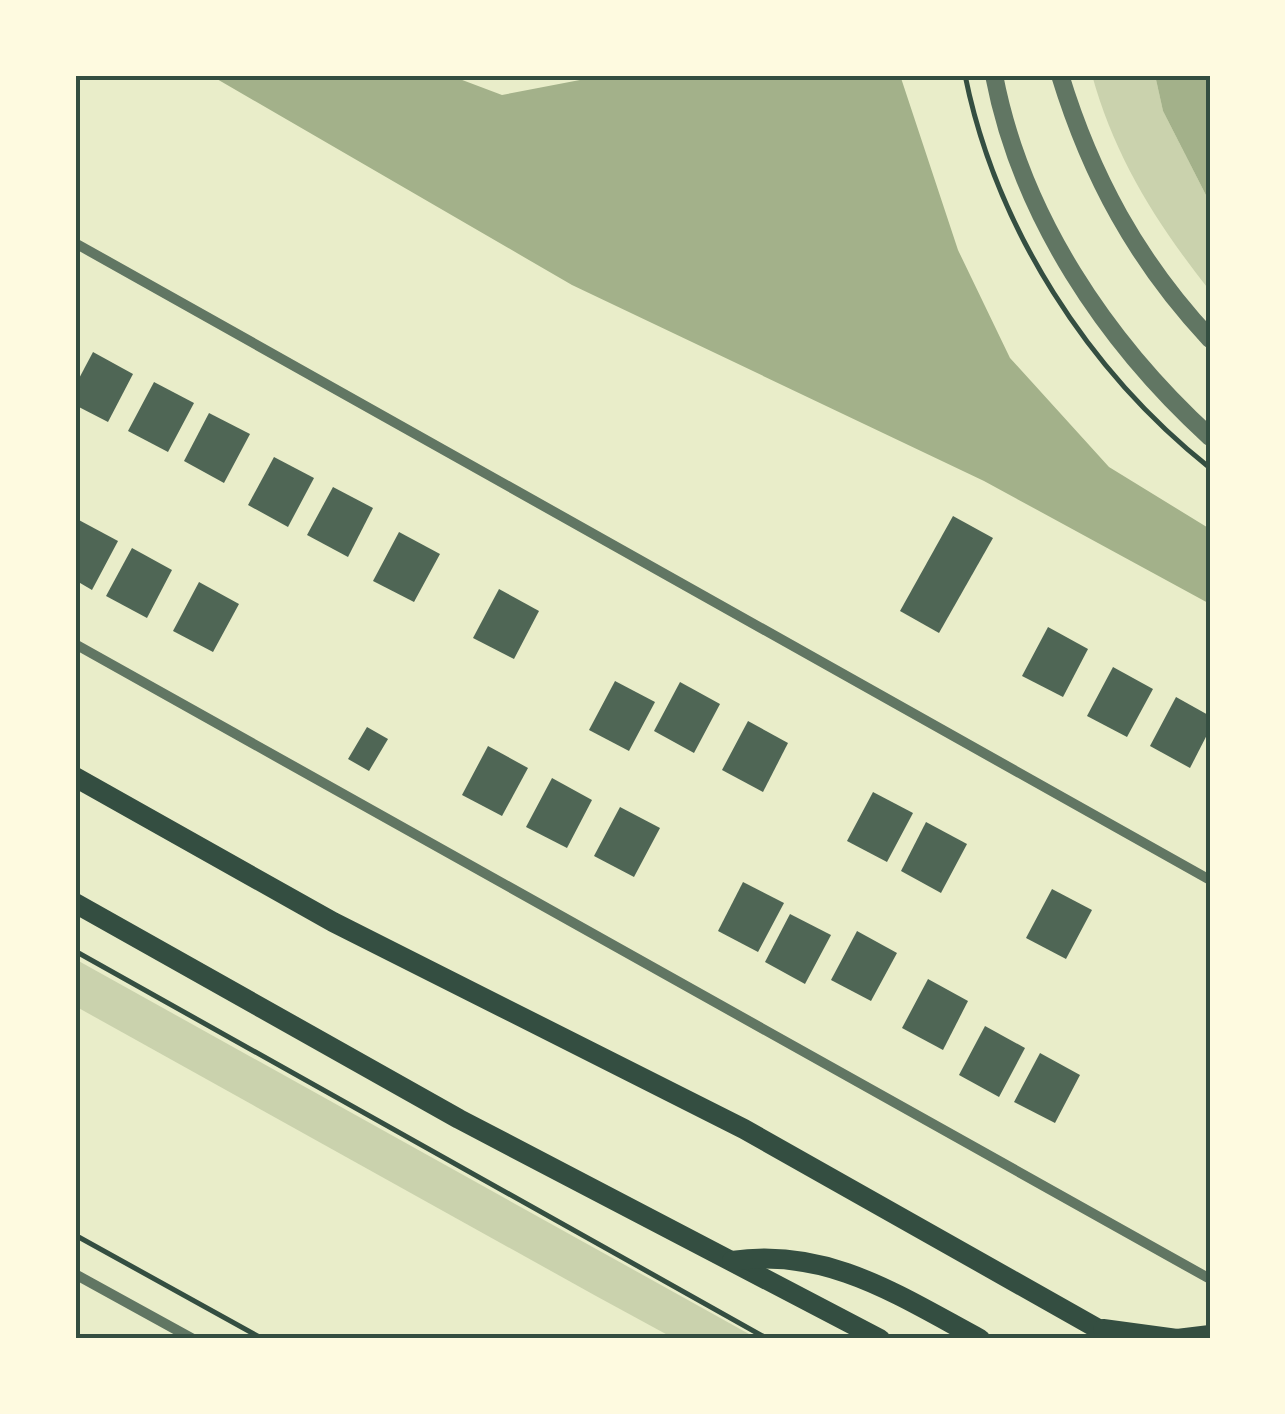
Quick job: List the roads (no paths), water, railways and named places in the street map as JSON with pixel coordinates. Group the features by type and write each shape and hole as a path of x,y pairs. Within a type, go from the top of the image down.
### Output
{"main road":[{"path":"75,778 333,922 744,1130 1116,1339"},
{"path":"75,904 459,1119 880,1339"},
{"path":"732,1261 780,1256 830,1264 980,1339"},
{"path":"1096,1328 1136,1336 1210,1335"}],"street":[{"path":"994,75 1022,167 1056,244 1099,314 1150,378 1210,436"},
{"path":"1060,75 1078,136 1108,202 1155,276 1210,338"},
{"path":"75,243 1210,880"},
{"path":"75,644 1210,1279"},
{"path":"75,1274 193,1339"}]}
